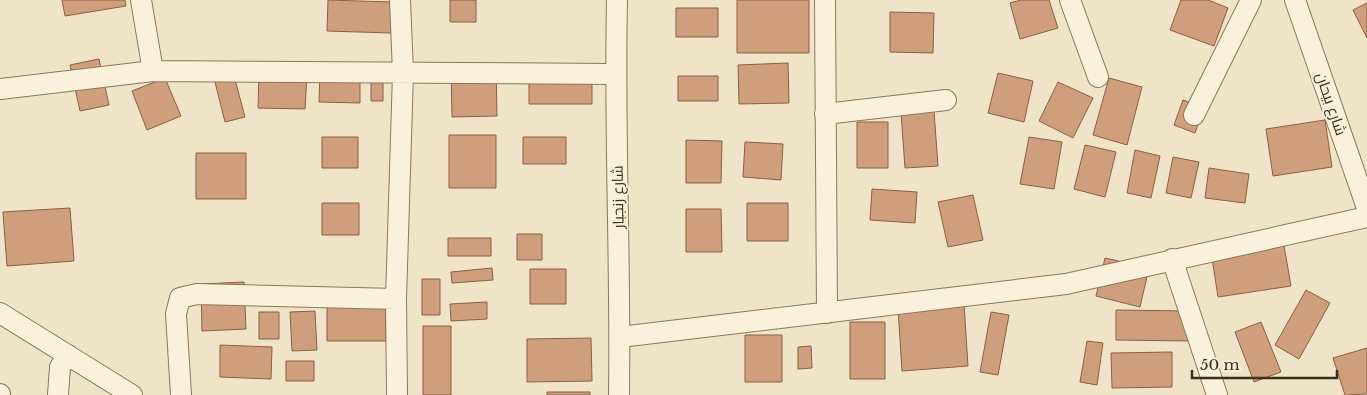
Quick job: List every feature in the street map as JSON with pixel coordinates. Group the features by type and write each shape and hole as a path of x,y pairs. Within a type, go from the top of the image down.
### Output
{"street":[{"path":"141,0 153,71"},
{"path":"397,395 396,299 403,73 400,0"},
{"name":"شارع زنجبار","path":"616,0 615,74 620,395"},
{"path":"825,0 827,313"},
{"path":"1070,0 1098,77"},
{"path":"1194,115 1251,0"},
{"name":"شارع بيحان","path":"1295,0 1367,208"},
{"path":"0,89 153,71 615,74"},
{"path":"825,114 946,100"},
{"path":"620,337 1066,284 1367,217"},
{"path":"1172,259 1217,395"},
{"path":"181,395 176,314 180,298 197,294 396,299"},
{"path":"0,313 132,395"},
{"path":"58,395 60,367 68,355"}],"building":[{"path":"62,0 125,0 126,6 65,16"},
{"path":"328,0 392,2 391,33 327,31"},
{"path":"450,0 476,0 476,22 450,22"},
{"path":"737,0 809,0 809,53 737,53"},
{"path":"1021,0 1049,0 1058,28 1020,39 1010,3"},
{"path":"1181,0 1208,0 1228,8 1214,46 1170,30"},
{"path":"1367,3 1367,38 1353,10"},
{"path":"676,8 718,8 718,37 676,37"},
{"path":"890,12 934,13 933,53 890,52"},
{"path":"99,59 109,105 80,111 70,65"},
{"path":"230,61 245,117 225,122 211,66"},
{"path":"788,63 789,103 739,104 738,65"},
{"path":"451,65 496,65 497,116 452,117"},
{"path":"529,69 592,70 592,104 529,104"},
{"path":"320,70 360,71 360,103 319,102"},
{"path":"259,72 307,74 305,109 258,108"},
{"path":"998,73 1033,81 1024,122 988,113"},
{"path":"678,76 718,76 718,101 678,101"},
{"path":"165,78 181,116 147,130 132,91"},
{"path":"1109,78 1142,87 1127,145 1093,135"},
{"path":"371,82 383,82 383,101 371,101"},
{"path":"1058,82 1093,98 1073,138 1039,121"},
{"path":"1183,100 1204,108 1195,133 1174,125"},
{"path":"934,111 938,166 905,168 901,113"},
{"path":"1325,120 1332,167 1273,176 1266,129"},
{"path":"857,122 888,122 888,168 857,168"},
{"path":"449,135 496,135 496,188 449,188"},
{"path":"322,137 358,137 358,168 322,168"},
{"path":"523,137 566,137 566,164 523,164"},
{"path":"1029,137 1062,142 1054,189 1020,184"},
{"path":"686,140 722,141 721,183 686,183"},
{"path":"745,142 783,144 781,180 743,177"},
{"path":"1085,145 1116,152 1105,197 1074,189"},
{"path":"1135,150 1160,156 1151,198 1127,193"},
{"path":"196,153 246,153 246,199 196,199"},
{"path":"1173,157 1199,162 1191,198 1166,193"},
{"path":"1209,168 1249,174 1245,203 1205,198"},
{"path":"872,189 917,192 915,223 870,220"},
{"path":"973,195 983,240 948,247 938,202"},
{"path":"322,203 359,203 359,235 322,235"},
{"path":"747,203 788,203 788,241 747,241"},
{"path":"70,208 74,261 7,266 3,212"},
{"path":"686,209 721,209 722,252 686,252"},
{"path":"517,234 542,234 542,260 517,260"},
{"path":"1282,234 1291,286 1218,297 1210,245"},
{"path":"448,238 491,238 491,256 448,256"},
{"path":"1105,258 1149,268 1140,307 1096,296"},
{"path":"492,268 493,280 452,283 451,272"},
{"path":"530,269 566,269 566,304 530,304"},
{"path":"422,279 440,279 440,315 422,315"},
{"path":"244,282 246,329 202,331 201,284"},
{"path":"1306,290 1330,303 1299,359 1275,345"},
{"path":"327,294 386,294 386,341 327,341"},
{"path":"487,302 487,319 451,321 450,304"},
{"path":"964,304 968,366 902,371 898,308"},
{"path":"1116,310 1188,311 1188,341 1116,340"},
{"path":"315,311 317,350 292,351 290,312"},
{"path":"259,312 279,312 279,339 259,339"},
{"path":"991,312 1009,315 998,375 980,372"},
{"path":"850,322 885,322 885,379 850,379"},
{"path":"1261,322 1281,372 1254,382 1235,332"},
{"path":"423,326 451,326 451,395 423,395"},
{"path":"745,335 782,335 782,382 745,382"},
{"path":"591,338 592,381 527,382 527,339"},
{"path":"1087,341 1103,343 1097,385 1080,382"},
{"path":"220,345 272,347 271,379 220,377"},
{"path":"811,346 812,368 798,369 798,347"},
{"path":"1367,348 1367,394 1345,395 1333,358"},
{"path":"1172,352 1172,387 1112,388 1111,353"},
{"path":"286,361 314,361 314,381 286,381"},
{"path":"547,392 590,392 590,395 547,395"}]}
